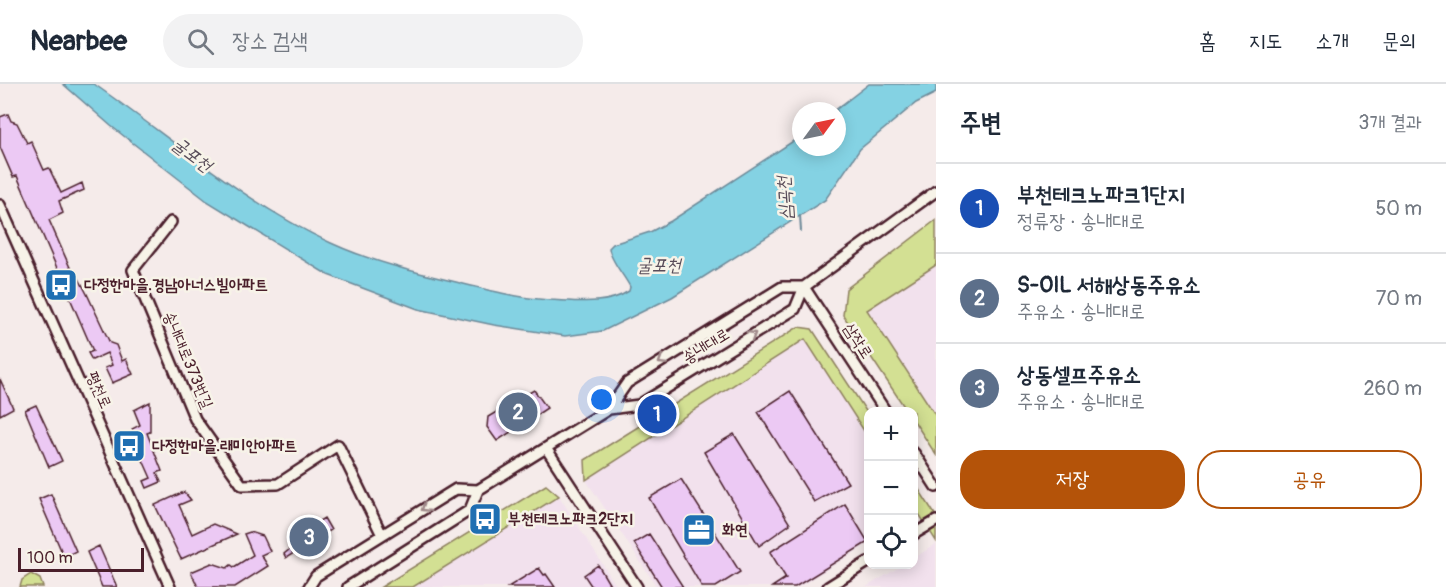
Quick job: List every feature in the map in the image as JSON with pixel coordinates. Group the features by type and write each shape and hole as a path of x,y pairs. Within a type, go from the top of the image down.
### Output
{"street":[{"name":"송내대로","path":"609,408 639,405 795,309 804,287 936,191"},
{"name":"평천로","path":"0,205 170,587"},
{"name":"송내대로373번길","path":"171,222 133,270 195,419 242,485 278,484 338,445 382,535"},
{"name":"송내대로","path":"309,587 316,576 456,489 478,490 546,448 609,408 627,383 782,287 804,287"},
{"name":"삼작로","path":"804,287 883,407"},
{"path":"546,448 638,587"},
{"path":"918,459 936,487"},
{"name":"송내대로","path":"348,587 470,510 478,490"},
{"path":"918,531 936,520"},
{"path":"828,587 864,564"}],"shaded area":[{"path":"936,265 936,416 867,310"},
{"path":"805,339 864,431 864,546 799,587 657,587 586,480"},
{"path":"559,496 617,587 413,587"},
{"path":"936,544 936,587 866,587 896,569 918,569 918,555"}],"green space":[{"path":"936,220 936,265 867,310 936,416 936,455 918,427 918,407 904,407 843,315 846,289"},
{"path":"798,327 812,329 864,408 864,431 805,339 586,480 585,460"},
{"path":"546,485 559,496 413,587 381,587"},
{"path":"918,488 936,516 936,541 918,512"},
{"path":"31,574 40,579 43,587 20,587 22,580"}],"water":[{"name":"굴포천","path":"63,84 94,84 239,190 331,243 392,266 514,296 580,302 600,301 620,296 629,291 630,287 610,253 609,248 613,244 650,232 671,221 792,142 792,156 846,156 846,102 869,84 936,84 936,93 916,103 860,149 825,200 672,297 603,331 565,336 494,325 418,309 328,275 207,201 111,126"}],"building":[{"path":"8,114 11,121 17,123 27,143 31,141 44,170 49,168 61,193 82,183 84,190 59,201 63,213 49,220 72,272 75,271 110,343 116,345 122,361 126,359 133,374 112,383 105,368 112,365 107,353 92,360 88,353 93,351 17,176 13,177 0,147 0,117"},
{"path":"0,379 13,408 0,415"},
{"path":"534,390 547,408 497,441 487,427 488,417"},
{"path":"790,391 848,483 814,502 758,412"},
{"path":"150,402 150,432 147,433 162,471 157,473 161,482 147,488 144,481 151,478 134,440 137,439 132,429 140,425 134,410"},
{"path":"36,405 62,461 49,467 25,410"},
{"path":"734,434 790,524 759,546 704,452"},
{"path":"681,479 740,572 716,587 702,587 649,498"},
{"path":"184,492 191,500 179,505 192,534 213,524 237,534 181,559 155,505"},
{"path":"51,494 76,551 64,557 39,499"},
{"path":"845,504 864,535 864,544 795,587 772,587 786,578 770,552"},
{"path":"324,518 331,530 286,558 284,554 296,544 293,537"},
{"path":"250,532 263,536 270,551 261,555 268,566 235,587 198,587 191,572 212,563 227,568 231,565 234,567 253,555 244,534"},
{"path":"649,534 683,587 662,587 634,543"},
{"path":"99,546 117,587 102,587 87,552"},
{"path":"598,565 611,587 592,587 584,575"},
{"path":"539,568 555,587 508,587"}],"waterway":[{"name":"심곡천","path":"800,215 801,231"}],"place":[{"name":"다정한마을.경남아너스빌아파트","path":"61,285"},
{"name":"S-OIL 서해상동주유소","path":"518,412"},
{"name":"부천테크노파크1단지","path":"657,414"},
{"name":"다정한마을.래미안아파트","path":"129,446"},
{"name":"부천테크노파크2단지","path":"485,519"},
{"name":"화연","path":"699,530"},
{"name":"상동셀프주유소","path":"309,537"}]}
